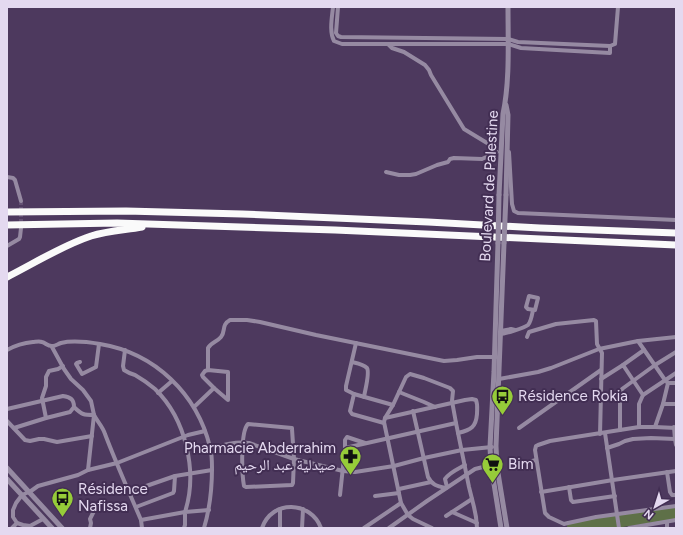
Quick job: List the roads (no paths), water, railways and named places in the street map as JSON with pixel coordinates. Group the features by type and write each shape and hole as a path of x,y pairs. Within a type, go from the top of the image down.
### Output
{"highway":[{"path":"8,211 126,211 242,214 676,233"},
{"path":"7,224 117,223 335,230 676,245"},
{"path":"7,277 56,250 81,240 105,232 160,225"}],"street":[{"path":"333,7 331,32 334,41"},
{"path":"338,7 336,33 338,36"},
{"path":"506,102 508,72 508,7"},
{"path":"334,41 342,44 518,42 610,46 615,44 618,7"},
{"path":"334,41 338,36"},
{"path":"338,36 508,42 521,48 610,53 610,46"},
{"path":"388,44 392,48 404,52 428,67 431,75 464,129 492,146 495,153"},
{"name":"Boulevard de Palestine","path":"501,528 491,465 490,447 500,333 506,195 508,115 506,102"},
{"name":"Boulevard de Palestine","path":"506,102 503,114 499,195 497,357 499,379 496,446 497,467 507,528"},
{"path":"507,150 510,158 512,204 514,210 518,213 676,220"},
{"path":"386,172 399,175 416,174 448,162 450,159 482,159 501,152"},
{"path":"7,177 15,180 21,201"},
{"path":"7,246 19,239 21,235 21,228"},
{"path":"500,333 512,332 528,325 534,310"},
{"path":"208,370 209,345 221,337 224,325 230,320 260,322 316,335 444,360 497,357"},
{"path":"527,337 529,332 554,325 594,320 597,322 596,344 602,353 602,433 607,448 619,528"},
{"path":"499,379 538,372 599,349 676,337"},
{"path":"7,350 20,344 40,342 52,347 71,378 91,401 94,414 88,470"},
{"path":"52,347 61,343 89,342 125,350 157,366 172,380 200,416 211,449 212,493 204,528"},
{"path":"638,342 667,382 663,404 655,427"},
{"path":"356,343 346,389 347,391 393,405"},
{"path":"80,362 76,364 82,374 96,367 99,344"},
{"path":"125,350 124,370 149,384 158,393 175,416 183,437 189,461 190,473 190,492 184,512 184,528"},
{"path":"601,379 644,350"},
{"path":"620,430 620,394 622,389 676,352"},
{"path":"352,362 366,367 368,371 364,397"},
{"path":"623,365 643,395"},
{"path":"46,418 42,396 47,384 46,377 48,372 63,366"},
{"path":"519,428 601,370"},
{"path":"205,371 228,372 229,400 227,400 214,388 202,376 205,371"},
{"path":"639,427 640,404 643,395 667,382 676,373"},
{"path":"432,528 422,526 408,515 401,503 384,423 385,418 406,377 410,374 452,389 454,393 452,401 477,526"},
{"path":"158,393 172,380"},
{"path":"667,382 676,383"},
{"path":"194,407 214,388"},
{"path":"399,392 435,407"},
{"path":"354,394 350,411 352,414 384,423"},
{"path":"7,409 63,396 72,400 74,407 82,414 94,414"},
{"path":"385,418 472,399 476,400 477,420 475,424 471,429 458,433"},
{"path":"663,404 676,404"},
{"path":"14,428 70,412 74,407"},
{"path":"413,411 428,477 431,482 437,486 447,488"},
{"path":"94,414 104,430 136,507 141,520 142,528"},
{"path":"7,421 27,441 39,439 57,442 92,436"},
{"path":"345,448 456,423"},
{"path":"248,424 292,428 294,459 292,485 246,487 244,485 243,442 248,424"},
{"path":"676,445 675,427 639,427 550,441 538,445 536,448 536,460 544,513 564,526 568,523 596,517 676,506"},
{"path":"43,519 26,527 17,523 13,517 13,510 22,495 38,486 78,475 88,470 117,463 183,437 205,431"},
{"path":"340,495 345,440 348,437 366,443"},
{"path":"607,448 633,439 675,439"},
{"path":"211,449 243,442 294,459 343,471 355,472 394,466 462,450 496,446"},
{"path":"514,466 536,460"},
{"path":"447,488 445,480 446,477 465,465"},
{"path":"389,528 475,469 491,465"},
{"path":"7,468 62,528"},
{"path":"129,492 175,476 212,470"},
{"path":"541,492 676,471"},
{"path":"667,472 670,492 672,494 676,494"},
{"path":"136,507 173,493 175,476"},
{"path":"7,479 52,528"},
{"path":"375,496 431,482"},
{"path":"569,487 571,500 573,502 615,496"},
{"path":"446,516 472,499"},
{"path":"364,528 401,503"},
{"path":"262,528 264,522 275,511 289,507 303,509 312,514 320,523 322,528"},
{"path":"280,509 280,528"},
{"path":"302,528 303,509"},
{"path":"141,520 184,512 209,510"},
{"path":"90,528 90,519 94,511"},
{"path":"452,512 477,526"},
{"path":"398,528 400,520"},
{"path":"629,528 676,520"},
{"path":"666,522 667,528"},
{"path":"12,528 17,523"}],"tunnel":[{"path":"21,201 21,225"}],"place":[{"name":"Résidence Rokia","path":"502,416"},
{"name":"Pharmacie Abderrahim صيدلية عبد الرحيم","path":"351,476"},
{"name":"Bim","path":"492,484"},
{"name":"Résidence Nafissa","path":"62,518"}]}
